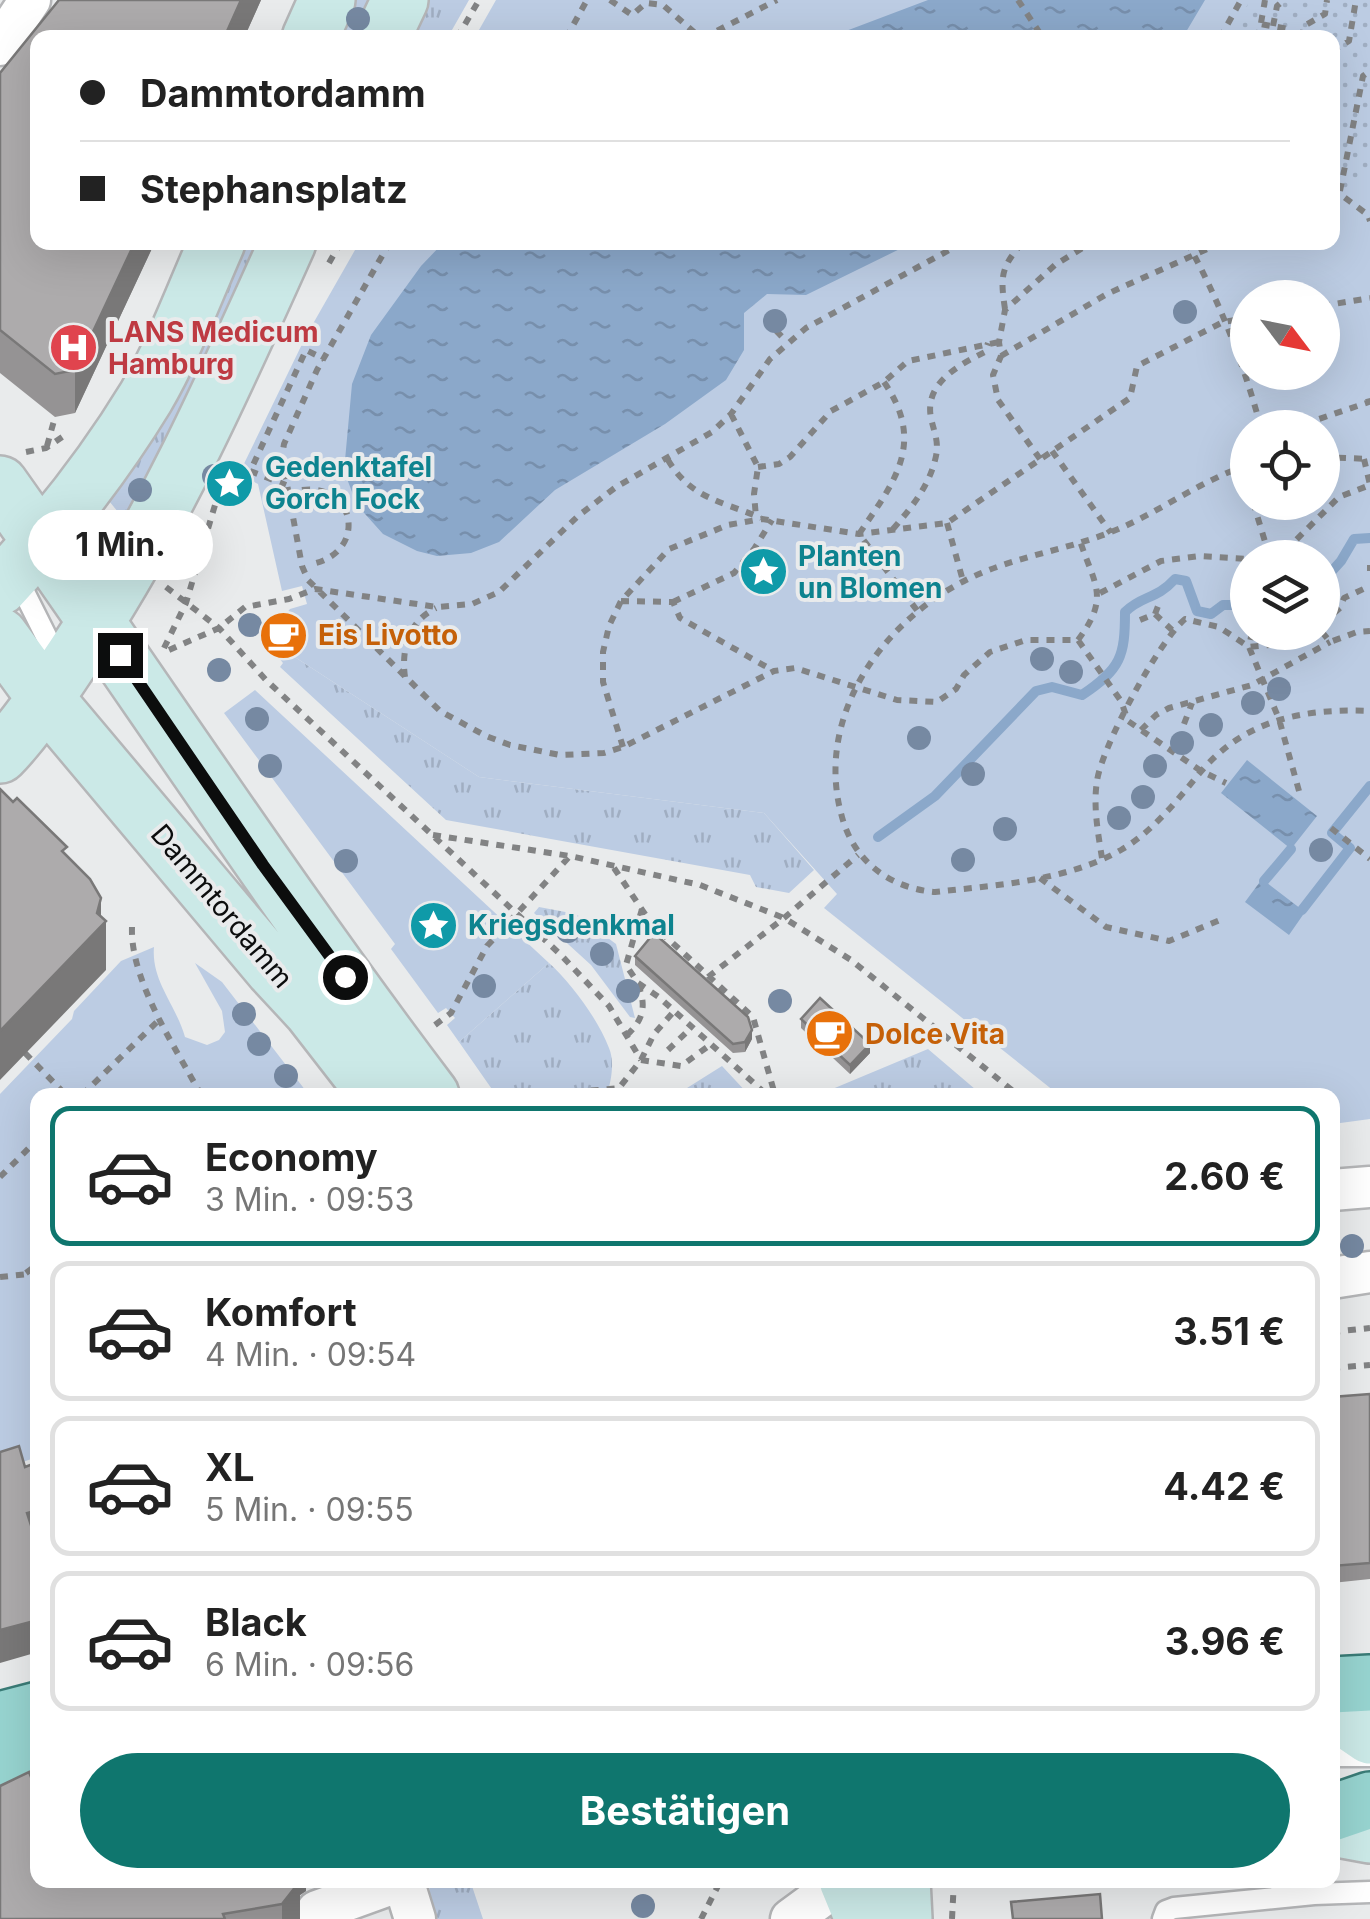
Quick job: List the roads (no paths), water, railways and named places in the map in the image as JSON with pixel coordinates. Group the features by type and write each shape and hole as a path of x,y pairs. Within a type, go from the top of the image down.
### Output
{"main road":[{"path":"1340,1685 1370,1683"},
{"path":"0,1720 30,1712"},
{"path":"0,1768 30,1759"},
{"path":"1340,1811 1370,1800"}],"street":[{"path":"0,45 30,0"},
{"path":"314,30 327,0"},
{"path":"386,30 400,0"},
{"path":"11,576 82,493 148,394 214,250"},
{"path":"0,756 55,684 136,558 284,250"},
{"path":"0,484 11,576 55,684 90,747 166,789"},
{"path":"11,576 97,621 166,789"},
{"path":"0,636 166,789"},
{"name":"Dammtordamm","path":"166,789 411,1067"},
{"path":"1340,1189 1370,1187"},
{"path":"1340,1277 1370,1272"},
{"path":"1340,1716 1370,1738"},
{"path":"1340,1829 1370,1835"},
{"path":"317,1911 381,1888"},
{"path":"405,1888 415,1919"},
{"path":"791,1919 835,1888"},
{"path":"849,1888 863,1919"},
{"path":"904,1919 931,1888"}],"lane":[{"path":"1340,1751 1370,1738"},
{"path":"1340,1754 1370,1756"},
{"path":"1163,1919 1166,1911 1174,1908 1370,1892"}],"water":[{"path":"928,0 1205,0 1187,30 849,30"},
{"path":"436,250 898,250 806,295 767,294 744,313 744,350 726,380 665,424 555,490 499,542 471,553 437,556 383,534 357,505 344,471 352,384 371,335"},
{"path":"1247,760 1317,816 1291,849 1221,793"},
{"path":"1262,879 1305,912 1289,935 1245,902"}],"waterway":[{"path":"1340,562 1354,539 1370,538"},
{"path":"878,837 935,796 1036,691 1052,687 1082,695 1105,677 1122,651 1125,612 1137,603 1162,591 1175,579 1186,581 1197,611 1211,614 1230,605"},
{"path":"1302,910 1350,848 1332,833 1370,786"},
{"path":"1264,881 1291,849"}],"place":[{"name":"LANS Medicum Hamburg","path":"73,348"},
{"name":"Gedenktafel Gorch Fock","path":"230,483"},
{"name":"Planten un Blomen","path":"763,572"},
{"name":"Eis Livotto","path":"283,635"},
{"name":"Kriegsdenkmal","path":"433,925"},
{"name":"Dolce Vita","path":"830,1034"}]}
